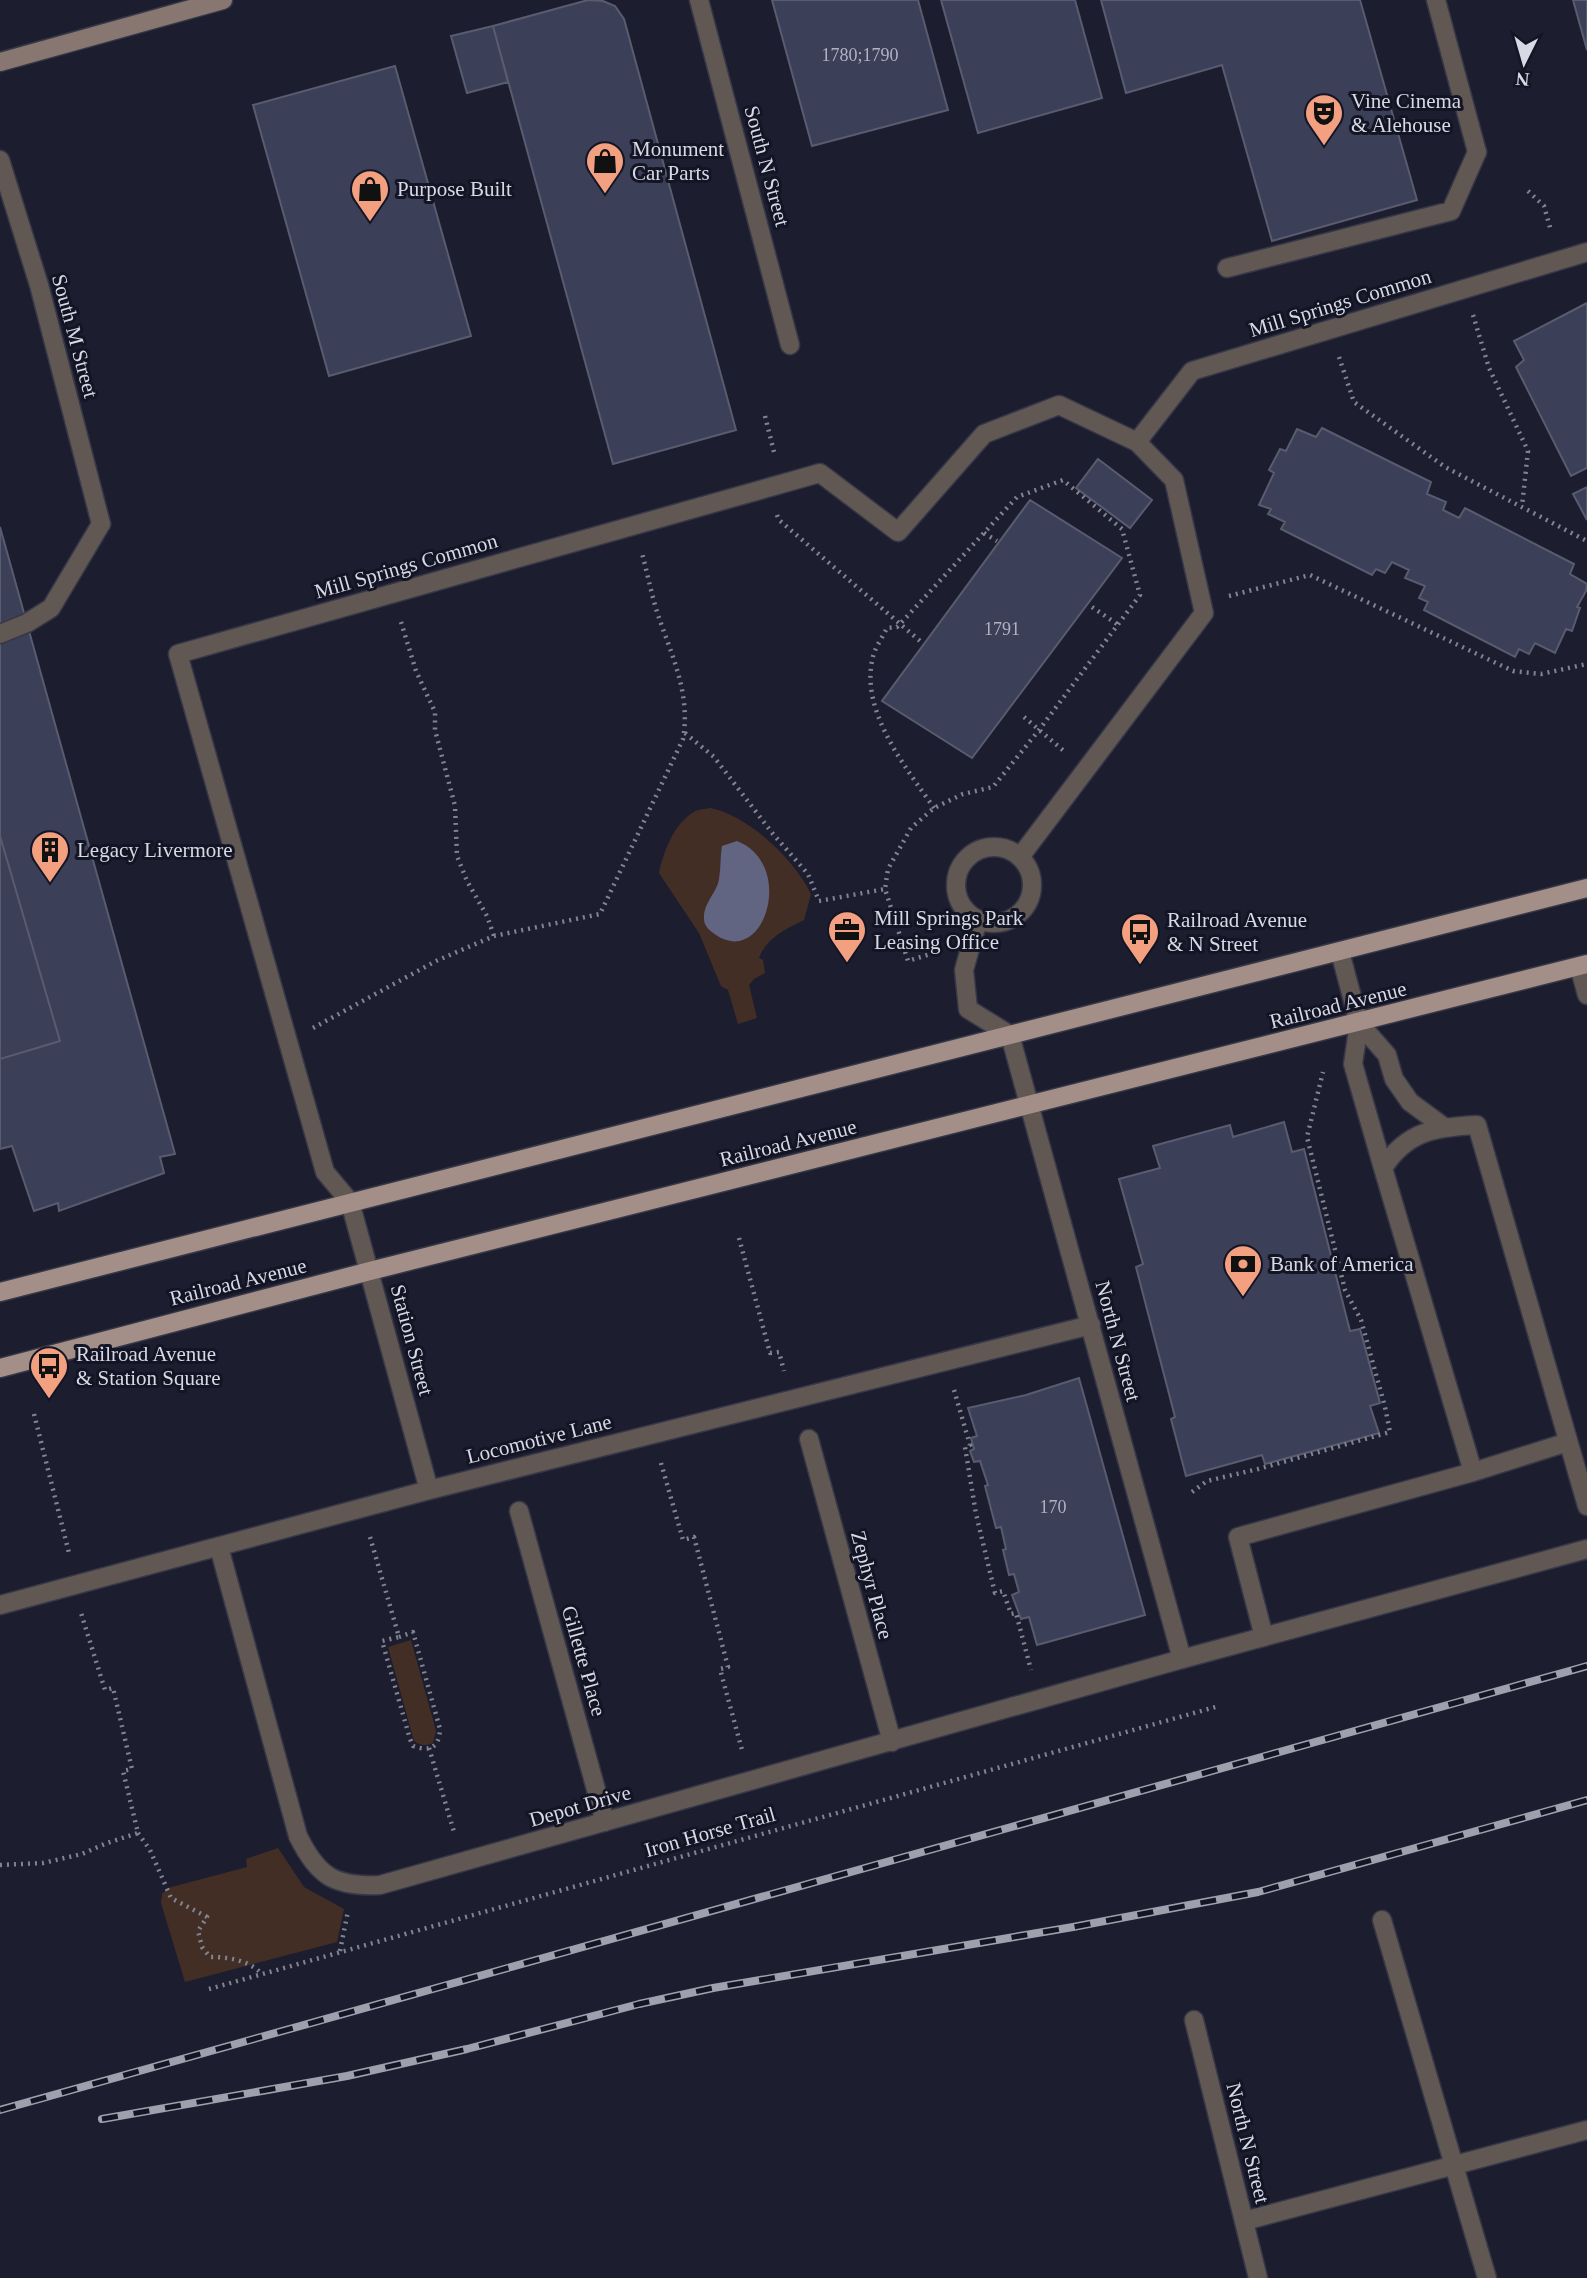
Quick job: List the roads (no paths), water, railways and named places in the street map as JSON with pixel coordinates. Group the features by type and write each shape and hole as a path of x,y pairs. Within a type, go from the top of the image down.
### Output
{"main road":[{"path":"0,62 223,0"},
{"path":"0,1292 1587,888"},
{"name":"Railroad Avenue","path":"0,1368 370,1271 1583,965"}],"street":[{"name":"South N Street","path":"699,0 790,345"},
{"path":"1227,268 1451,211 1477,152 1436,0"},
{"name":"South M Street","path":"0,160 38,285 101,524 51,608 27,623 0,634"},
{"name":"Mill Springs Common","path":"1137,442 1192,371 1587,252"},
{"name":"Mill Springs Common","path":"350,1202 325,1172 178,654 820,473 898,532 984,434 1059,405 1137,442 1174,480 1204,613 1020,857"},
{"path":"996,846 1009,849 1020,857 1032,877 1032,889 1023,911 1013,919 1001,923 978,920 966,913 959,902 955,888 961,863 982,848 996,846"},
{"path":"978,920 964,970 968,1009 1010,1035"},
{"path":"1340,951 1359,1023 1353,1064 1473,1472"},
{"path":"1583,965 1587,995"},
{"path":"1359,1023 1387,1055 1394,1079 1410,1102 1444,1127"},
{"name":"North N Street","path":"1010,1035 1182,1659"},
{"path":"1383,1168 1395,1150 1414,1137 1444,1127 1477,1125 1587,1506"},
{"name":"Station Street","path":"350,1202 429,1490"},
{"name":"Locomotive Lane","path":"0,1605 429,1490 1091,1325"},
{"name":"Zephyr Place","path":"809,1439 892,1742"},
{"path":"1264,1637 1238,1537 1473,1472 1568,1442"},
{"name":"Gillette Place","path":"519,1511 605,1822"},
{"name":"Depot Drive","path":"219,1546 298,1836 310,1860 327,1877 353,1886 380,1885 1182,1659 1587,1549"},
{"path":"1382,1920 1487,2278"},
{"name":"North N Street","path":"1194,2020 1258,2278"},
{"path":"1244,2221 1587,2130"}],"water":[{"path":"737,841 755,853 766,870 769,890 767,909 760,926 748,937 733,941 716,935 706,926 704,913 719,879 722,846"}],"railway":[{"path":"0,2110 1587,1666"},
{"path":"102,2119 347,2076 713,1988 1073,1927 1258,1892 1587,1800"}],"place":[{"name":"Vine Cinema & Alehouse","path":"1324,147"},
{"name":"Monument Car Parts","path":"605,195"},
{"name":"Purpose Built","path":"370,223"},
{"name":"Legacy Livermore","path":"50,884"},
{"name":"Mill Springs Park Leasing Office","path":"847,964"},
{"name":"Railroad Avenue & N Street","path":"1140,966"},
{"name":"Bank of America","path":"1243,1298"},
{"name":"Railroad Avenue & Station Square","path":"49,1400"}]}
